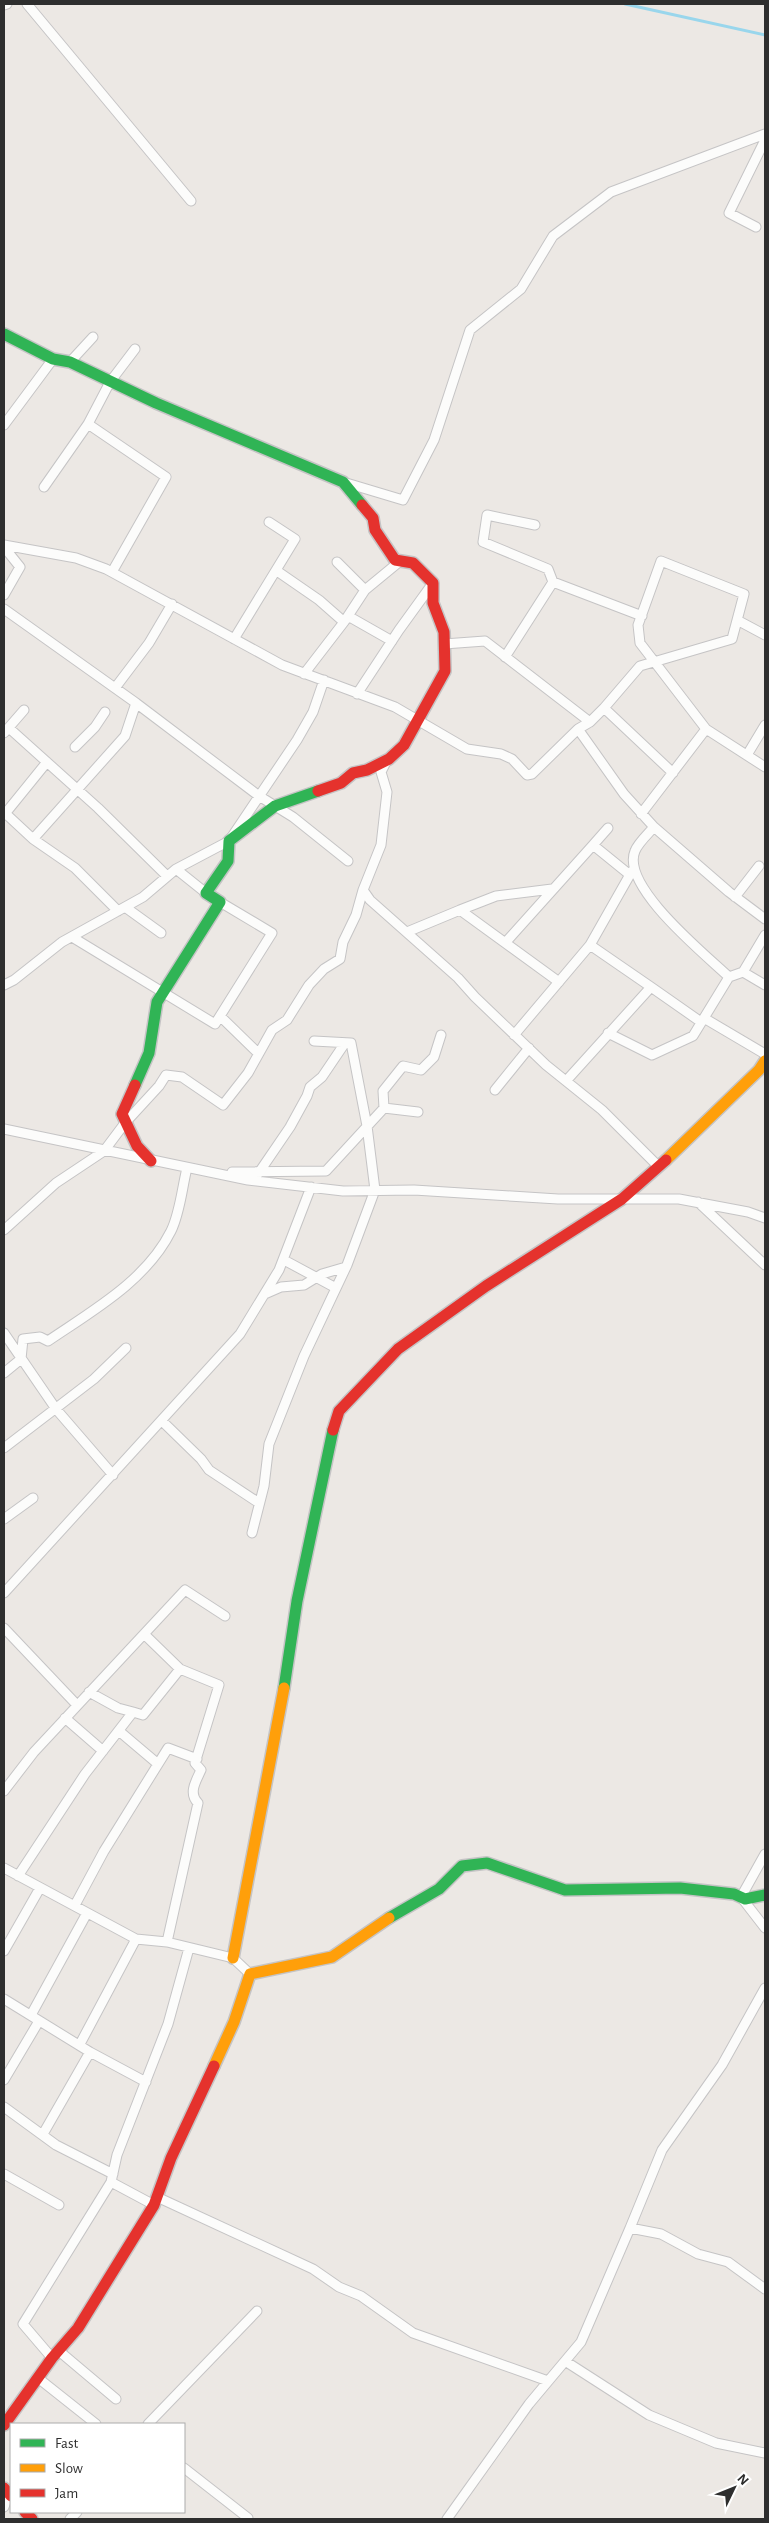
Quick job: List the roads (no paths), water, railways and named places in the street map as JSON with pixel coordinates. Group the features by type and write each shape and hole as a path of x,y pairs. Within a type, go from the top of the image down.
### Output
{"street":[{"path":"27,4 191,201"},
{"path":"4,334 53,359 70,362 110,382 343,482 403,500 434,440 470,330 521,289 553,236 611,192 765,134"},
{"path":"756,227 728,213 765,140"},
{"path":"70,362 93,337"},
{"path":"44,487 88,424 110,382 135,349"},
{"path":"4,425 53,359"},
{"path":"88,424 166,477 112,572"},
{"path":"4,985 14,980 62,942 143,897 176,869 229,841 275,806 341,782 353,773 367,770 387,760 404,745 445,670 444,632 433,604 433,583 414,564 395,560 375,530 373,518 343,482"},
{"path":"535,524 487,516 483,542 548,569 553,582 642,616"},
{"path":"234,639 295,540 269,522"},
{"path":"4,546 76,558 112,572 282,665 395,707 434,728 453,743 467,749 501,754 512,759 527,775 532,774 578,729 590,722 640,666 655,662 732,639 744,594 661,561 638,626 640,643 655,662 706,729 765,766"},
{"path":"4,546 20,567 4,595"},
{"path":"337,562 366,590"},
{"path":"304,674 366,590 399,562"},
{"path":"277,571 346,619 392,641"},
{"path":"505,657 553,582"},
{"path":"357,694 433,583"},
{"path":"115,688 149,643 172,604"},
{"path":"4,609 136,703 259,796 293,817 348,861"},
{"path":"737,620 765,635"},
{"path":"444,644 485,641 590,722"},
{"path":"206,893 228,861 229,841 313,712 324,680"},
{"path":"33,839 125,736 136,703"},
{"path":"604,708 673,773"},
{"path":"24,710 6,731 47,762 167,876"},
{"path":"75,747 95,727 105,712"},
{"path":"747,755 765,725"},
{"path":"578,729 641,814 735,897 765,918"},
{"path":"641,814 706,729"},
{"path":"4,1230 56,1184 104,1151 125,1123 159,1086 166,1075 182,1077 223,1105 248,1073 272,1030 287,1020 310,985 324,970 340,959 343,942 356,915 362,890 381,845 387,792 381,772 387,760"},
{"path":"47,762 4,814 33,839 75,868 121,909 161,933"},
{"path":"514,1035 590,945 632,871 634,852 654,827"},
{"path":"505,942 608,828"},
{"path":"593,845 634,872 656,906 729,976"},
{"path":"735,897 759,866"},
{"path":"72,937 215,1024 272,933 206,893 176,869"},
{"path":"407,932 496,896 552,889"},
{"path":"362,890 370,900 458,978 546,1065 602,1110 659,1167"},
{"path":"152,1161 136,1146 122,1114 149,1053 157,1002 220,902"},
{"path":"460,910 559,982"},
{"path":"608,1033 652,1055 693,1036 729,976 743,972 765,935"},
{"path":"590,945 651,988 702,1020 765,1054"},
{"path":"743,972 765,985"},
{"path":"566,1081 651,988"},
{"path":"220,1016 258,1053"},
{"path":"384,1108 382,1091 403,1066 421,1070 434,1057 441,1035"},
{"path":"252,1533 269,1444 304,1356 346,1267 375,1190 367,1126 350,1043 314,1041"},
{"path":"258,1174 290,1127 310,1087 322,1077 346,1043"},
{"path":"495,1090 530,1048"},
{"path":"233,1958 281,1709 297,1601 331,1437 339,1410 398,1349 486,1286 622,1198 659,1167 759,1070 765,1061"},
{"path":"384,1108 418,1112"},
{"path":"202,1171 258,1174 326,1171 384,1108"},
{"path":"4,1129 248,1180 343,1191 474,1192 558,1198 679,1199 748,1212 765,1218"},
{"path":"4,1373 21,1359 23,1338 40,1337 48,1340 110,1298 148,1267 171,1230 187,1168"},
{"path":"4,1593 240,1334 284,1260 311,1187"},
{"path":"697,1202 765,1265"},
{"path":"284,1260 336,1288"},
{"path":"265,1294 281,1287 304,1285 316,1278 346,1267"},
{"path":"4,1333 56,1409 113,1475"},
{"path":"4,1448 94,1379 126,1348"},
{"path":"162,1421 201,1459 209,1470 259,1503"},
{"path":"4,1519 34,1498"},
{"path":"4,1791 34,1752 185,1590 224,1616"},
{"path":"4,1628 77,1706"},
{"path":"144,1634 180,1669 219,1685 195,1763 201,1770 193,1787 194,1799 198,1803 167,1942"},
{"path":"89,1692 118,1708 143,1715 180,1669"},
{"path":"18,1876 85,1774 133,1712"},
{"path":"65,1718 103,1751"},
{"path":"119,1731 158,1764"},
{"path":"75,1905 104,1851 168,1748 197,1760"},
{"path":"741,1897 765,1854"},
{"path":"250,1974 332,1957 376,1926 439,1889 462,1866 486,1863 564,1890 600,1891 680,1888 734,1894 754,1899 765,1895"},
{"path":"4,1868 75,1905 109,1927 136,1939 167,1942 233,1958 250,1974"},
{"path":"4,1951 40,1888"},
{"path":"741,1897 765,1928"},
{"path":"4,2080 87,1913"},
{"path":"80,2044 136,1939"},
{"path":"116,2399 56,2355 23,2324 112,2178 117,2154 168,2024 189,1948"},
{"path":"4,2425 78,2328 156,2201 172,2158 234,2022 250,1974"},
{"path":"447,2519 529,2404 582,2342 662,2150 722,2065 765,1988"},
{"path":"4,1998 90,2052 146,2082"},
{"path":"43,2134 90,2052"},
{"path":"4,2107 56,2145 112,2178 156,2201 313,2269 339,2287 361,2296 413,2333 548,2381"},
{"path":"4,2174 59,2205"},
{"path":"630,2228 661,2234 698,2254 728,2262 765,2289"},
{"path":"149,2423 257,2311"},
{"path":"565,2361 649,2415 716,2443 765,2453"},
{"path":"38,2378 95,2423"},
{"path":"185,2469 248,2518"},
{"path":"4,2507 8,2492"}],"waterway":[{"path":"625,4 765,35"}]}
